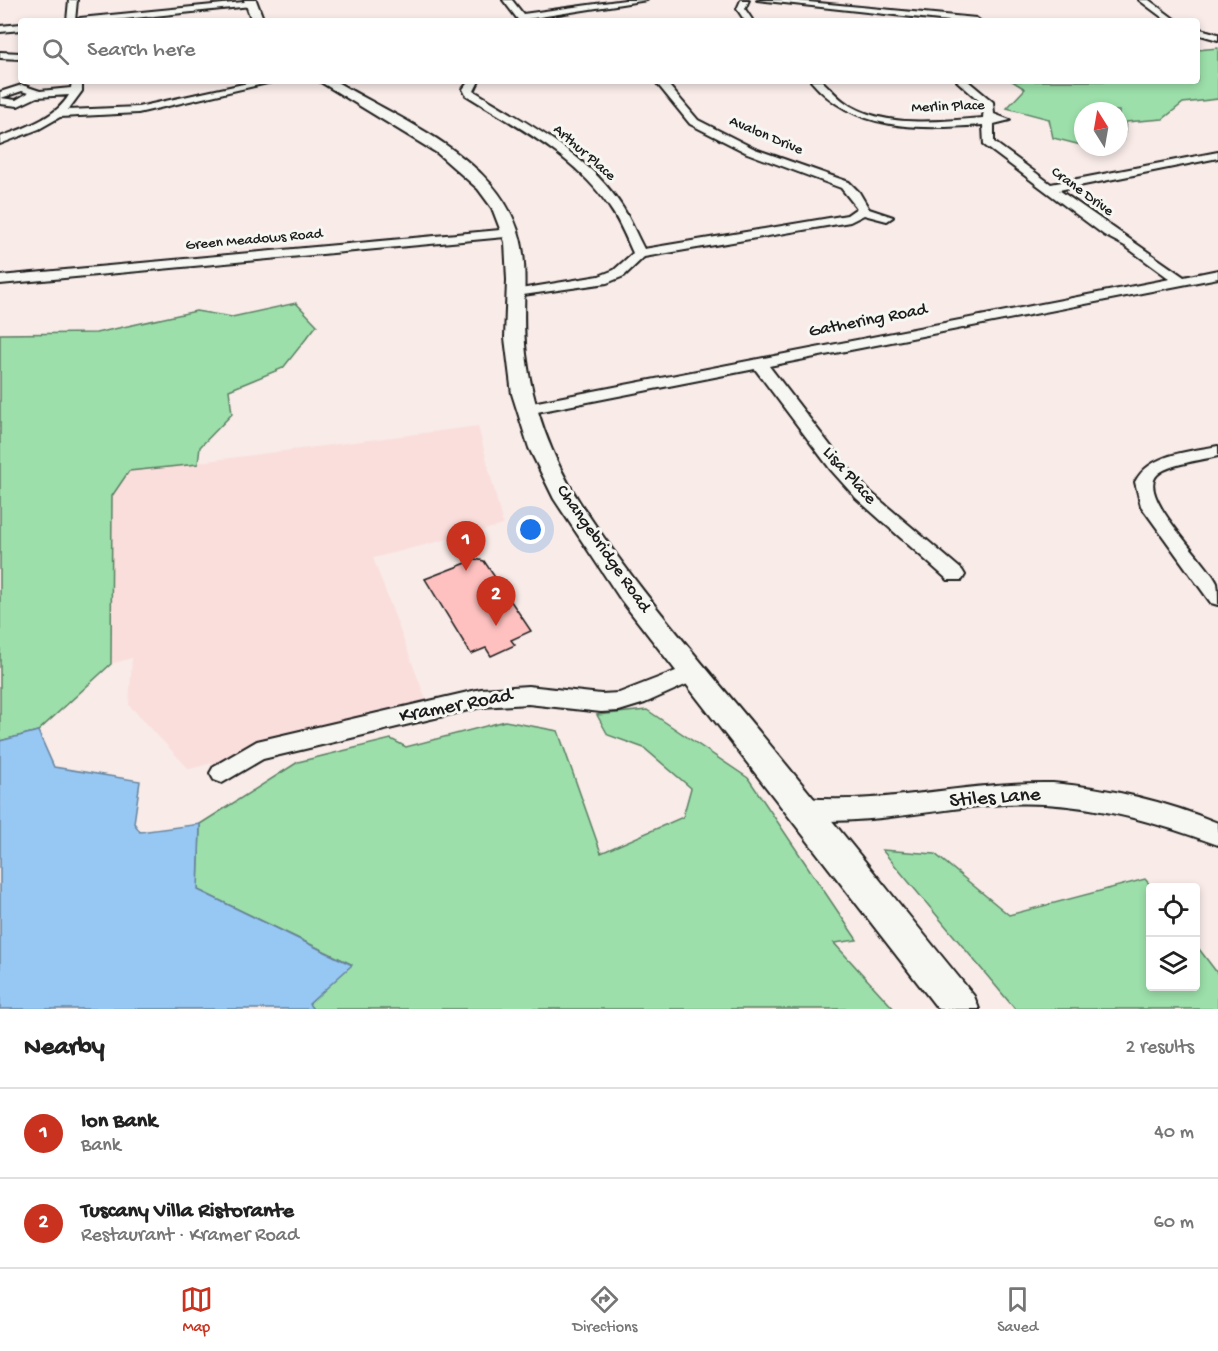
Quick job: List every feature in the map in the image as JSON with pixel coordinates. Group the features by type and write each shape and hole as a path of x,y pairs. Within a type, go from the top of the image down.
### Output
{"main road":[{"path":"251,2 257,18"},
{"name":"Changebridge Road","path":"332,84 419,134 443,151 492,196 505,214 516,251 514,294 516,356 527,409 551,472 567,500 608,561 961,1009"}],"street":[{"path":"71,18 73,0"},
{"path":"507,0 522,18"},
{"path":"529,18 643,0"},
{"path":"745,0 741,9 747,18"},
{"path":"761,0 910,18"},
{"path":"1143,0 1169,18"},
{"path":"107,18 251,2"},
{"path":"0,29 18,27"},
{"path":"1200,32 1218,37"},
{"path":"0,55 18,56"},
{"path":"59,112 134,107 240,84"},
{"path":"59,112 95,114 138,110 257,84"},
{"name":"Arthur Place","path":"471,84 468,88 470,93 530,129 594,179 617,208 640,254"},
{"name":"Avalon Drive","path":"662,84 694,122 751,151 845,185 862,206 862,211"},
{"name":"Merlin Place","path":"819,84 846,107 884,120 914,124 988,118"},
{"path":"967,84 987,100 988,118"},
{"path":"0,141 30,129 59,112 77,86"},
{"path":"0,101 18,103 36,94 77,86"},
{"path":"0,95 22,88 36,94"},
{"name":"Crane Drive","path":"988,118 988,143 1049,189 1181,281"},
{"path":"1049,189 1218,155"},
{"path":"514,294 602,280 619,273 640,254 850,218 862,211 887,217"},
{"name":"Green Meadows Road","path":"0,280 512,233"},
{"name":"Gathering Road","path":"527,409 758,362 1218,274"},
{"name":"Lisa Place","path":"758,362 830,458 862,494 955,575"},
{"path":"1218,451 1160,465 1149,472 1144,482 1147,502 1218,598"},
{"name":"Kramer Road","path":"222,773 257,751 481,698 528,695 601,703 620,702 694,672"},
{"name":"Stiles Lane","path":"804,809 856,813 1032,793 1134,808 1182,820 1218,834"}],"shaded area":[{"path":"478,426 503,525 373,558 429,708 189,769 129,705 132,658 111,664 112,496 129,471"}],"green space":[{"path":"1218,48 1218,99 1183,103 1163,119 1128,122 1128,102 1074,102 1074,143 1053,138 1049,119 1007,108 1025,89 1017,84 1200,84 1200,50"},
{"path":"296,303 317,325 283,368 229,390 232,414 200,447 198,464 129,471 112,496 111,664 38,731 0,741 0,334 96,333 196,311 232,317"},
{"path":"647,710 748,778 857,940 834,943 894,1009 313,1009 308,1005 351,964 198,890 200,824 298,762 391,739 406,747 505,721 558,731 601,853 683,817 691,788 644,748 608,735 597,715"},
{"path":"882,850 935,854 1009,915 1145,879 1148,883 1146,883 1146,991 1200,991 1200,950 1218,974 1218,1009 1015,1009"}],"water":[{"path":"38,731 54,767 140,781 134,823 140,832 200,824 198,890 352,965 309,1004 313,1009 0,1009 0,741"}],"building":[{"path":"466,557 484,561 531,631 511,640 515,645 491,656 486,648 471,654 425,579 469,562"}],"place":[{"name":"Ion Bank","path":"466,571"},
{"name":"Tuscany Villa Ristorante","path":"496,626"}]}
